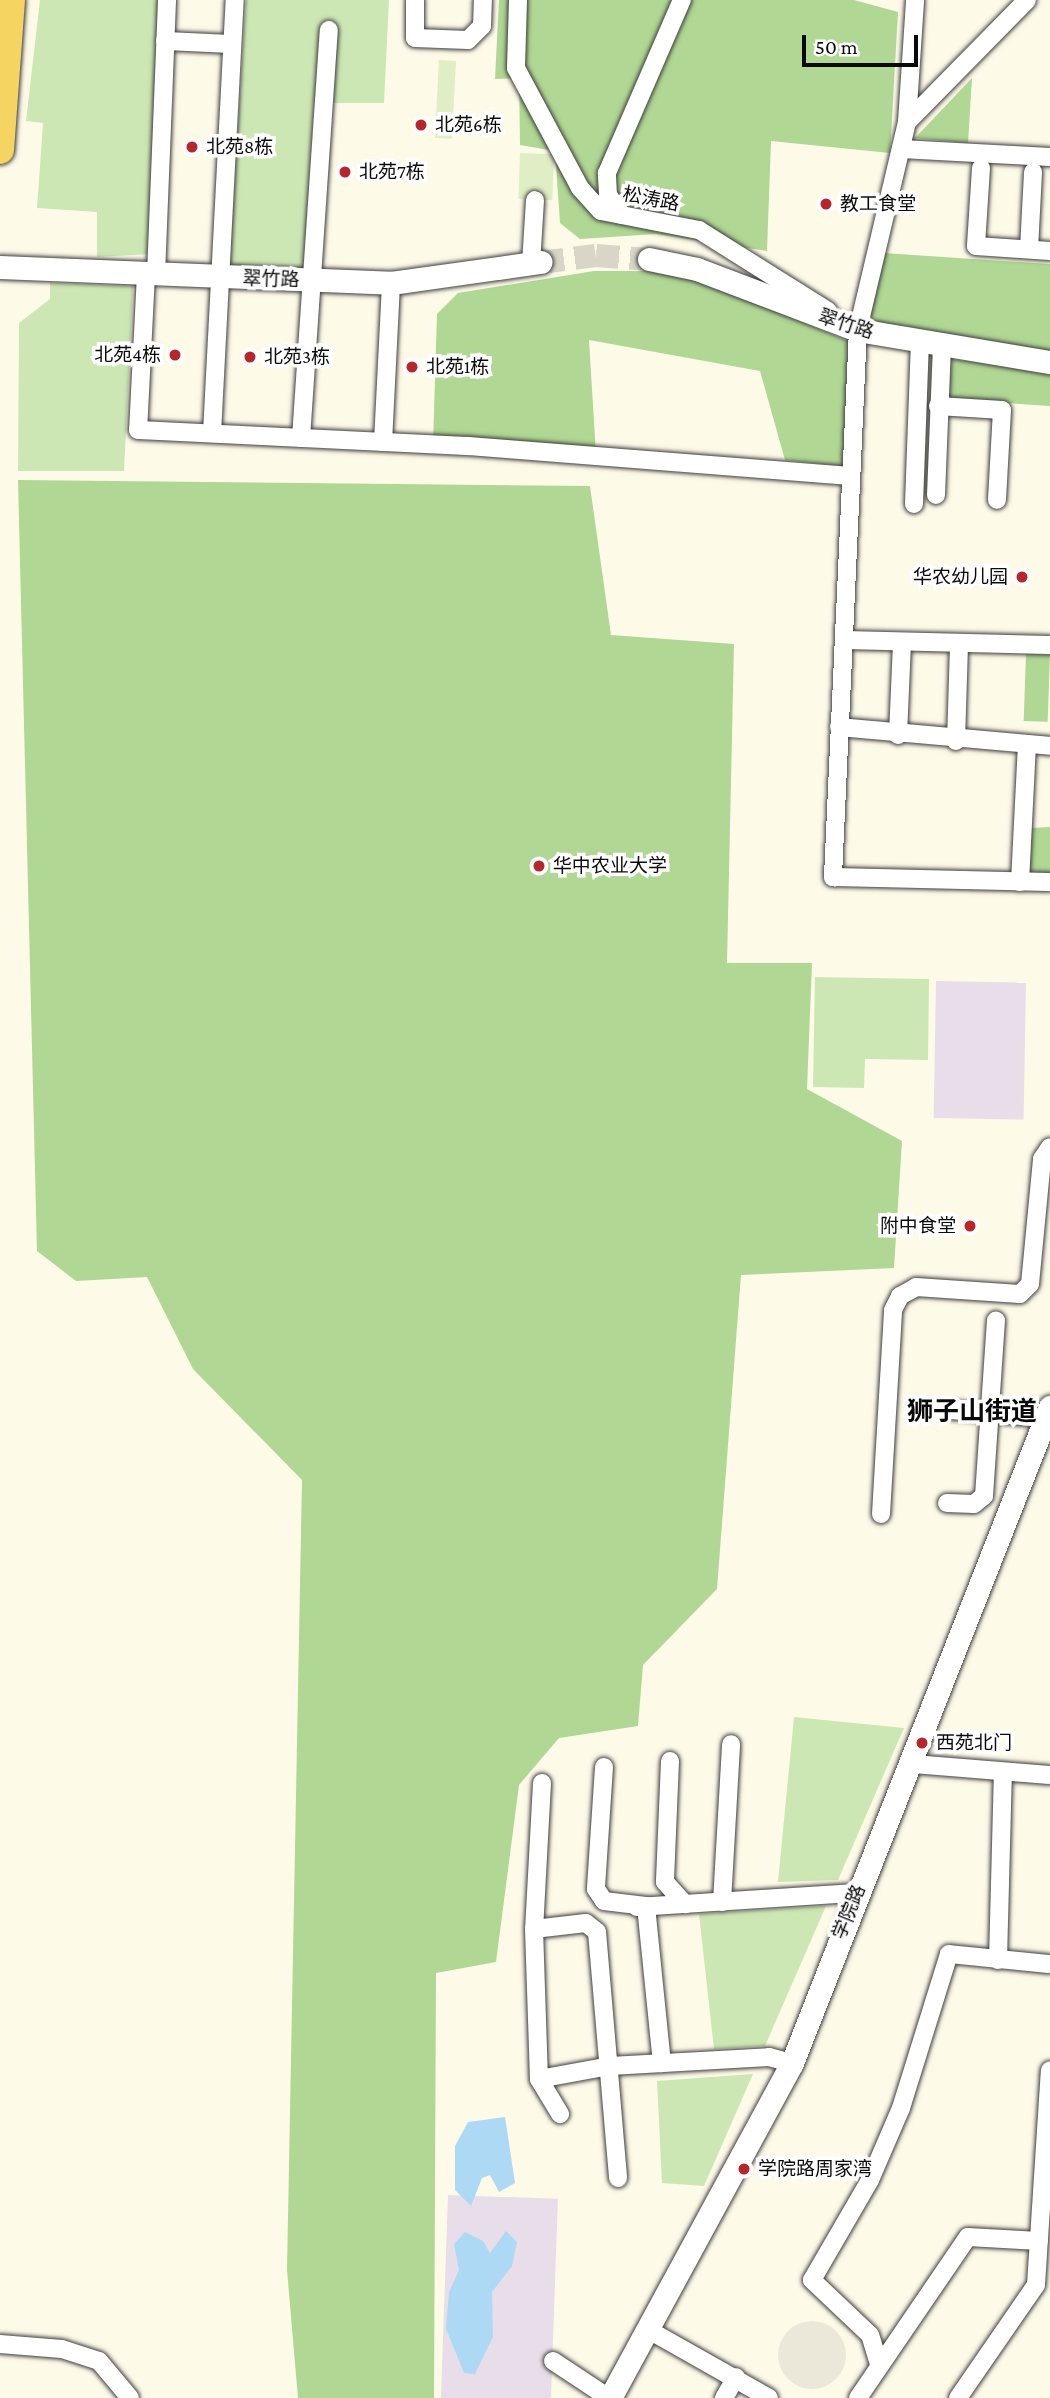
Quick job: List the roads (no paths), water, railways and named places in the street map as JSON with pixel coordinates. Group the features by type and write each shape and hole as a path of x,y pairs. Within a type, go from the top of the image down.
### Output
{"main road":[{"path":"0,150 11,0"}],"street":[{"path":"167,0 151,274 138,430 383,442 851,476"},
{"path":"212,433 235,0"},
{"path":"415,0 415,38 468,40 482,26 483,0"},
{"name":"松涛路","path":"518,0 516,68 580,188 601,211 699,230 858,330"},
{"path":"622,215 608,195 607,173 682,0"},
{"path":"915,0 907,121 858,330 833,877 1050,883"},
{"path":"907,121 1027,0"},
{"path":"301,438 329,30"},
{"path":"166,41 233,44"},
{"path":"901,149 1050,157"},
{"path":"981,168 976,246 1050,251"},
{"path":"1029,249 1033,172"},
{"path":"535,200 536,263"},
{"name":"翠竹路","path":"649,259 697,269 858,330 931,346 1050,362"},
{"name":"翠竹路","path":"0,267 391,283 536,263"},
{"path":"383,442 391,283"},
{"path":"931,346 939,406 936,495"},
{"path":"914,504 931,346"},
{"path":"939,406 1002,410 997,500"},
{"path":"844,640 902,645 1050,645"},
{"path":"898,735 902,645"},
{"path":"956,741 958,646"},
{"path":"839,727 956,741 1050,746"},
{"path":"1020,882 1027,745"},
{"path":"881,1514 893,1310 900,1296 916,1287 1020,1294 1030,1284 1042,1159 1050,1147"},
{"path":"947,1503 974,1504 984,1496 996,1320"},
{"path":"951,1410 991,1414 1048,1412"},
{"name":"学院路","path":"609,2398 792,2063 856,1893 913,1765 1048,1412"},
{"path":"722,1902 732,1744"},
{"path":"670,1761 664,1882 685,1904"},
{"path":"913,1765 1050,1775"},
{"path":"604,1767 596,1889 604,1901 646,1906"},
{"path":"998,1960 1003,1773"},
{"path":"542,1783 534,1929 539,2079 560,2114"},
{"path":"623,1908 856,1893"},
{"path":"646,1906 662,2063"},
{"path":"534,1929 586,1923 597,1933 618,2178"},
{"path":"879,2364 870,2335 812,2280 870,2180 896,2120 949,1954 1050,1964"},
{"path":"539,2079 610,2066 769,2057 792,2063"},
{"path":"958,2398 1035,2285 1046,2190 1050,2070"},
{"path":"858,2398 968,2237 1039,2241"},
{"path":"647,2329 769,2398"},
{"path":"0,2344 62,2349 99,2361 130,2398"},
{"path":"553,2361 609,2398"},
{"path":"724,2398 736,2377"}],"water":[{"path":"505,2117 515,2183 499,2192 490,2175 482,2178 471,2206 455,2190 455,2146 468,2122"},
{"path":"506,2231 517,2242 512,2266 492,2292 493,2337 475,2374 464,2373 446,2329 449,2292 459,2270 454,2244 465,2232 483,2241 490,2253"}],"tunnel":[{"path":"541,262 596,255 649,259"}],"place":[{"name":"北苑6栋","path":"421,125"},
{"name":"北苑8栋","path":"192,147"},
{"name":"北苑7栋","path":"345,172"},
{"name":"教工食堂","path":"826,204"},
{"name":"北苑4栋","path":"175,355"},
{"name":"北苑3栋","path":"250,357"},
{"name":"北苑1栋","path":"412,367"},
{"name":"华农幼儿园","path":"1022,577"},
{"name":"华中农业大学","path":"539,866"},
{"name":"附中食堂","path":"970,1226"},
{"name":"西苑北门","path":"922,1743"},
{"name":"学院路周家湾","path":"744,2169"}],"district":[{"name":"狮子山街道","path":"972,1412"}]}
